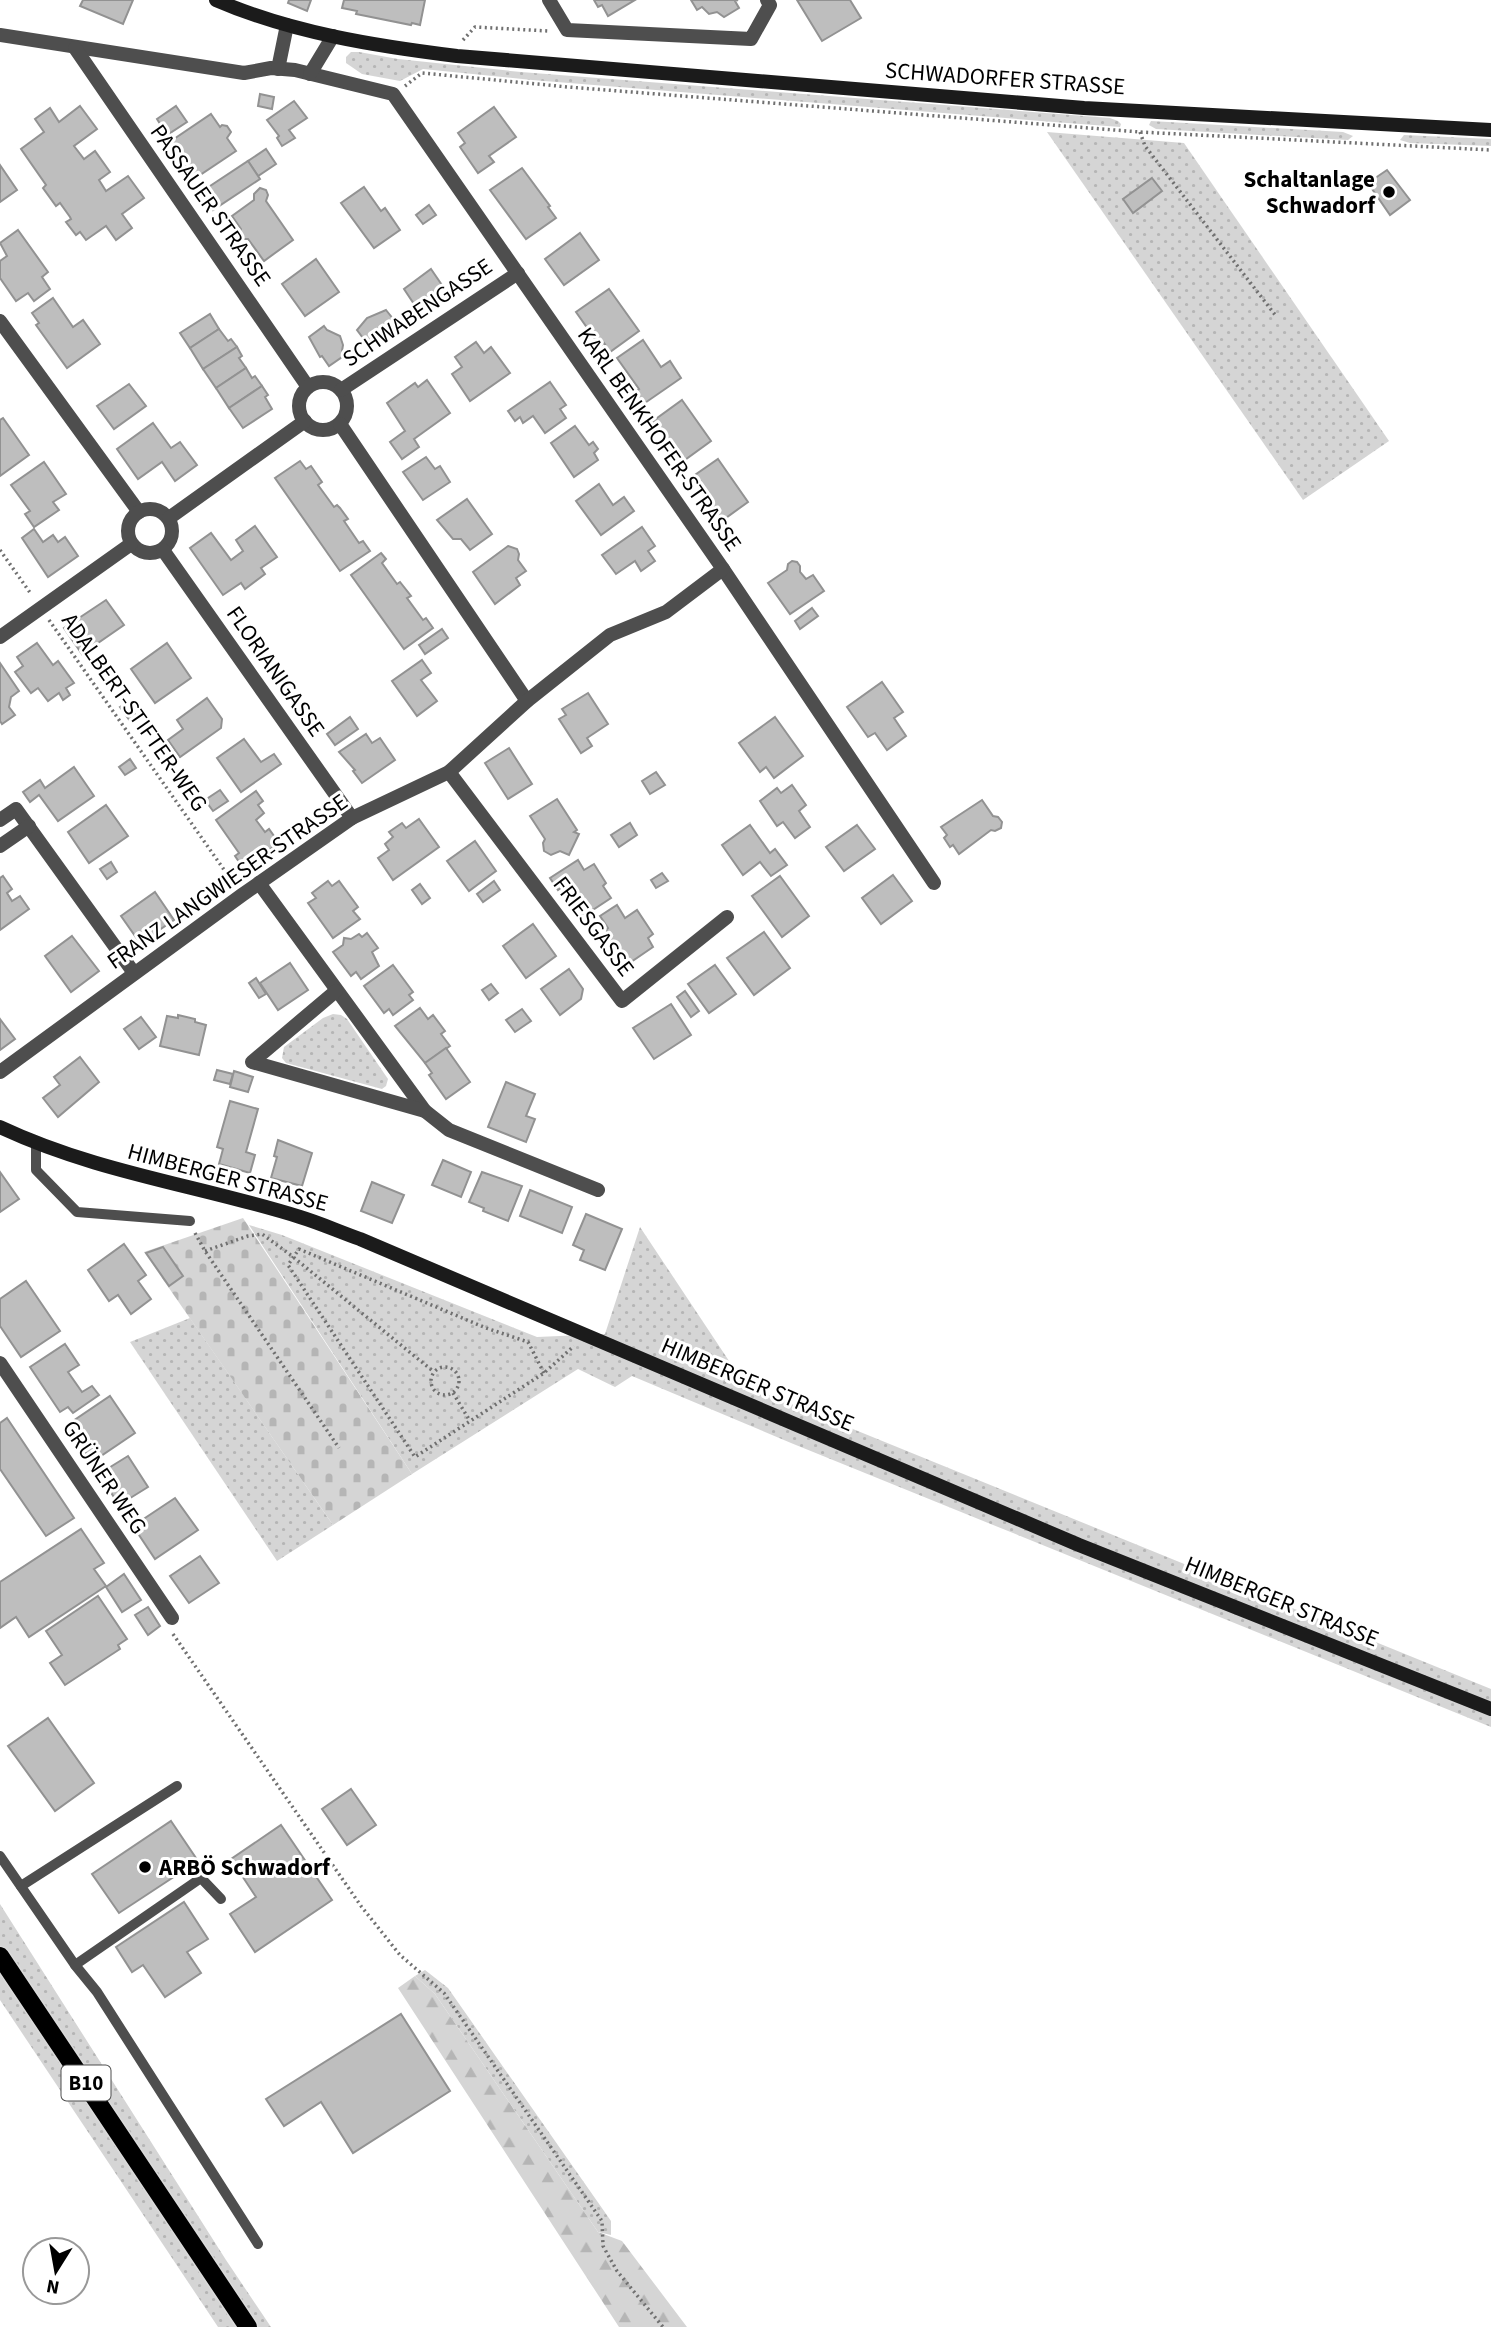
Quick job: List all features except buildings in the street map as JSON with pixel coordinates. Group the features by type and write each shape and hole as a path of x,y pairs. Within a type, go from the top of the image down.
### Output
{"main road":[{"name":"SCHWADORFER STRASSE","path":"216,0 241,11 333,36 391,48 457,56 1136,111 1491,130"},
{"name":"HIMBERGER STRASSE","path":"0,1126 36,1143 101,1166 300,1217 360,1239 1079,1545 1491,1709"},
{"name":"B10","path":"0,1956 248,2327"}],"street":[{"path":"549,0 567,30 751,38 770,5 767,0"},
{"path":"278,69 287,24"},
{"name":"KARL BENKHOFER-STRASSE","path":"0,35 244,73 295,69 393,94 723,569 934,883"},
{"path":"310,74 333,36"},
{"name":"PASSAUER STRASSE","path":"75,48 309,387"},
{"name":"SCHWABENGASSE","path":"341,390 518,273"},
{"path":"0,321 139,512"},
{"path":"327,382 341,390 347,403 345,417 340,424 326,430 317,429 305,421 299,406 309,387 327,382"},
{"path":"169,518 305,421"},
{"path":"340,424 527,701"},
{"path":"157,510 169,518 172,538 163,550 152,554 142,552 131,544 129,524 139,512 157,510"},
{"path":"0,637 131,544"},
{"name":"FLORIANIGASSE","path":"163,550 352,818"},
{"name":"FRANZ LANGWIESER-STRASSE","path":"0,1072 352,818 449,772 527,701 610,635 666,612 723,569"},
{"name":"FRIESGASSE","path":"449,772 622,1001 727,917"},
{"path":"0,820 16,809 134,973"},
{"path":"0,846 29,826"},
{"path":"259,883 425,1111 449,1130 598,1190"},
{"path":"336,991 252,1062 425,1111"},
{"name":"GRÜNER WEG","path":"0,1363 172,1618"}],"lane":[{"path":"36,1143 36,1170 77,1212 190,1221"},
{"path":"21,1886 177,1786"},
{"path":"0,1856 75,1965 97,1992 258,2244"},
{"path":"75,1965 201,1878 221,1899"}],"path":[{"path":"457,56 458,44 475,27 539,32 567,30"},
{"path":"1136,111 1145,146 1276,316"},
{"name":"ADALBERT-STIFTER-WEG","path":"0,550 242,895"},
{"path":"190,1221 205,1251 339,1448"},
{"path":"205,1251 257,1234 270,1239 434,1372"},
{"path":"544,1373 528,1342 486,1328 299,1249 288,1265 415,1457 544,1373 585,1336"},
{"path":"444,1367 456,1373 459,1382 453,1393 442,1396 434,1391 430,1383 434,1372 444,1367"},
{"path":"453,1393 470,1421"},
{"path":"172,1618 172,1633 361,1906 400,1955 444,1993 602,2221 603,2246 617,2271 663,2327"}],"green space":[{"path":"351,52 521,72 1110,118 1121,124 1120,127 1054,122 423,69 400,81 362,74 346,63 346,57"},
{"path":"1151,121 1343,132 1353,136 1348,140 1156,129 1149,125"},
{"path":"1047,132 1184,143 1389,441 1303,500"},
{"path":"1404,135 1491,139 1491,146 1410,143 1400,140"},
{"path":"333,1014 347,1019 388,1079 382,1089 286,1063 282,1058 284,1047 323,1018"},
{"path":"243,1218 412,1474 333,1525 144,1252"},
{"path":"249,1225 282,1235 537,1337 605,1334 640,1227 745,1385 1491,1689 1491,1727 632,1376 615,1387 578,1369 412,1474"},
{"path":"190,1318 333,1525 277,1561 130,1342"},
{"path":"0,1904 271,2327 218,2327 0,2000"},
{"path":"425,1970 448,1988 611,2221 611,2235 598,2232 435,1994 415,1976"},
{"path":"415,1976 435,1994 598,2232 622,2241 687,2327 619,2327 398,1988"}],"place":[{"name":"Schaltanlage Schwadorf","path":"1389,192"},
{"name":"ARBÖ Schwadorf","path":"145,1867"}]}
